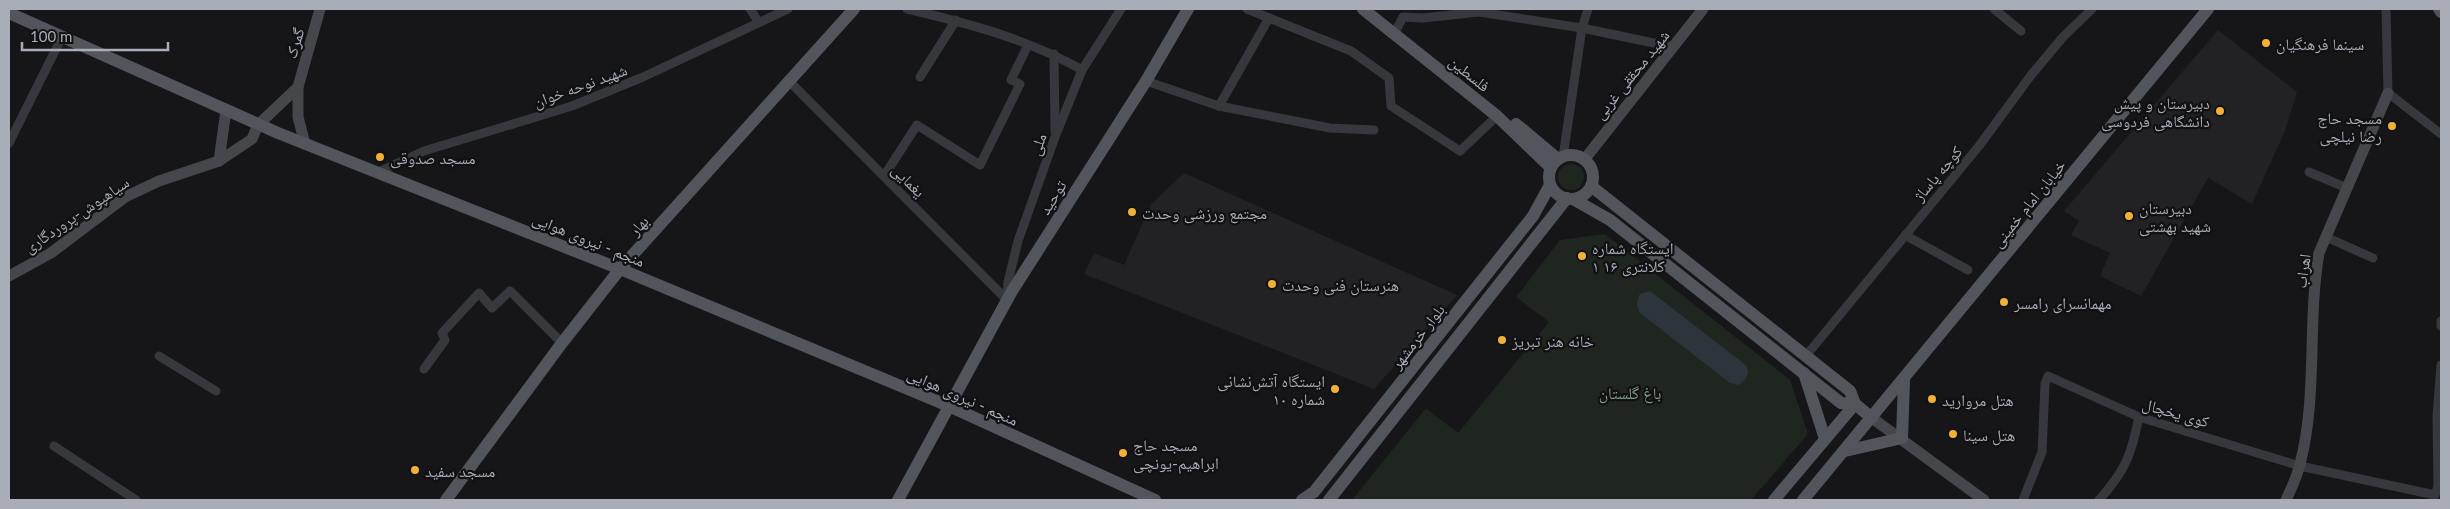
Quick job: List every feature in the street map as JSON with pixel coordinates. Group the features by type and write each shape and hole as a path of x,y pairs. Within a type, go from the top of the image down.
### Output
{"main road":[{"name":"بهار","path":"446,500 620,268 854,9"},
{"name":"توحید","path":"898,500 951,407 1007,300 1146,81 1188,9"},
{"name":"فلسطین","path":"1363,9 1400,21 1497,116 1557,161"},
{"name":"فلسطین","path":"1378,9 1400,21 1557,161"},
{"name":"خیابان امام خمینی","path":"1803,500 1904,380 2208,9"},
{"name":"منجم - نیروی هوایی","path":"9,13 258,125 620,268 951,407 1155,500"},
{"path":"1570,198 1583,194 1590,186 1592,174 1584,160 1574,155 1557,161 1550,185 1557,194 1570,198 1610,220 1841,403 1855,404"},
{"name":"بلوار خرمشهر","path":"1302,500 1314,492 1533,216 1550,185"},
{"path":"1590,186 1850,391 1855,404 1872,418"},
{"name":"بلوار خرمشهر","path":"1328,500 1570,198"},
{"path":"1450,320 1463,330"},
{"path":"1804,373 1825,439"},
{"path":"1845,451 1902,438 1904,380"},
{"path":"1774,500 1855,404"}],"street":[{"name":"گمرک","path":"304,144 298,117 298,87 320,9"},
{"path":"750,9 758,21"},
{"name":"شهید نوحه خوان","path":"376,173 424,151 572,106 643,77 758,21 788,9"},
{"path":"907,9 956,20 1054,54 1082,70"},
{"name":"ملی","path":"1007,300 1008,282 1018,241 1055,137 1082,70 1121,9"},
{"path":"1247,9 1351,51 1389,78 1391,106 1460,150 1497,116"},
{"path":"1557,161 1582,28 1588,9"},
{"name":"شهید محققی غربی","path":"1584,160 1703,9"},
{"path":"1994,9 2021,31"},
{"name":"کوچه پاساژ","path":"1805,357 1979,146 2032,74 2063,37 2092,9"},
{"path":"2386,9 2388,93 2441,134"},
{"path":"1400,21 1479,12 1582,28 1673,47"},
{"path":"1220,106 1269,18"},
{"path":"920,77 956,20"},
{"path":"9,143 62,36"},
{"path":"884,176 917,125 980,165 1020,84 1010,80 1028,45"},
{"path":"1054,54 1055,137"},
{"name":"یغمایی","path":"789,81 1007,300"},
{"path":"1146,81 1220,106 1330,128 1374,130"},
{"path":"258,125 298,87"},
{"name":"اهراب","path":"2286,500 2300,466 2308,428 2312,382 2315,277 2320,253 2388,93"},
{"path":"219,161 226,110"},
{"name":"سیاهپوش-پروردگاری","path":"9,276 51,253 125,197 159,181 219,161 252,139 258,125"},
{"path":"2309,172 2347,188"},
{"path":"1905,234 1968,270"},
{"path":"2326,237 2373,258"},
{"path":"424,369 444,340 442,333 479,293 492,308 510,291 562,343"},
{"path":"2441,320 2441,326"},
{"path":"158,356 216,391"},
{"path":"2440,487 2437,416 2441,365"},
{"name":"کوی یخچال","path":"2023,500 2042,452 2045,384 2048,376 2139,417 2300,466 2436,495 2440,487"},
{"path":"2099,500 2114,485 2132,451 2139,417"},
{"path":"1872,418 1902,438 1984,500"},
{"path":"54,446 136,500"}],"shaded area":[{"path":"2218,30 2297,92 2285,131 2252,204 2208,178 2141,296 2100,276 2110,253 2071,235 2079,221 2064,211"},
{"name":"هنرستان فنی وحدت","path":"1184,173 1457,295 1374,389 1084,274 1094,253 1124,265 1151,204"},
{"path":"1650,291 1747,366 1746,379 1738,385 1730,383 1640,313 1637,303 1639,296"}],"green space":[{"path":"1571,164 1580,168 1584,177 1580,186 1571,190 1562,186 1558,177 1562,168"},
{"name":"باغ گلستان","path":"1605,234 1790,380 1808,434 1751,500 1352,500 1426,408 1458,433 1549,322 1516,297 1560,240"}],"place":[{"name":"سینما فرهنگیان","path":"2266,43"},
{"name":"دبیرستان و پیش دانشگاهی فردوسی","path":"2220,111"},
{"name":"مسجد حاج رضا نیلچی","path":"2392,126"},
{"name":"مسجد صدوقی","path":"380,157"},
{"name":"مجتمع ورزشی وحدت","path":"1132,212"},
{"name":"دبیرستان شهید بهشتی","path":"2129,216"},
{"name":"ایستگاه شماره ۱ کلانتری ۱۶","path":"1582,256"},
{"name":"هنرستان فنی وحدت","path":"1272,284"},
{"name":"مهمانسرای رامسر","path":"2004,302"},
{"name":"خانه هنر تبریز","path":"1502,340"},
{"name":"ایستگاه آتش‌نشانی شماره ۱۰","path":"1335,389"},
{"name":"هتل مروارید","path":"1932,399"},
{"name":"هتل سینا","path":"1953,434"},
{"name":"مسجد حاج ابراهیم-یونچی","path":"1123,453"},
{"name":"مسجد سفید","path":"415,470"}]}
